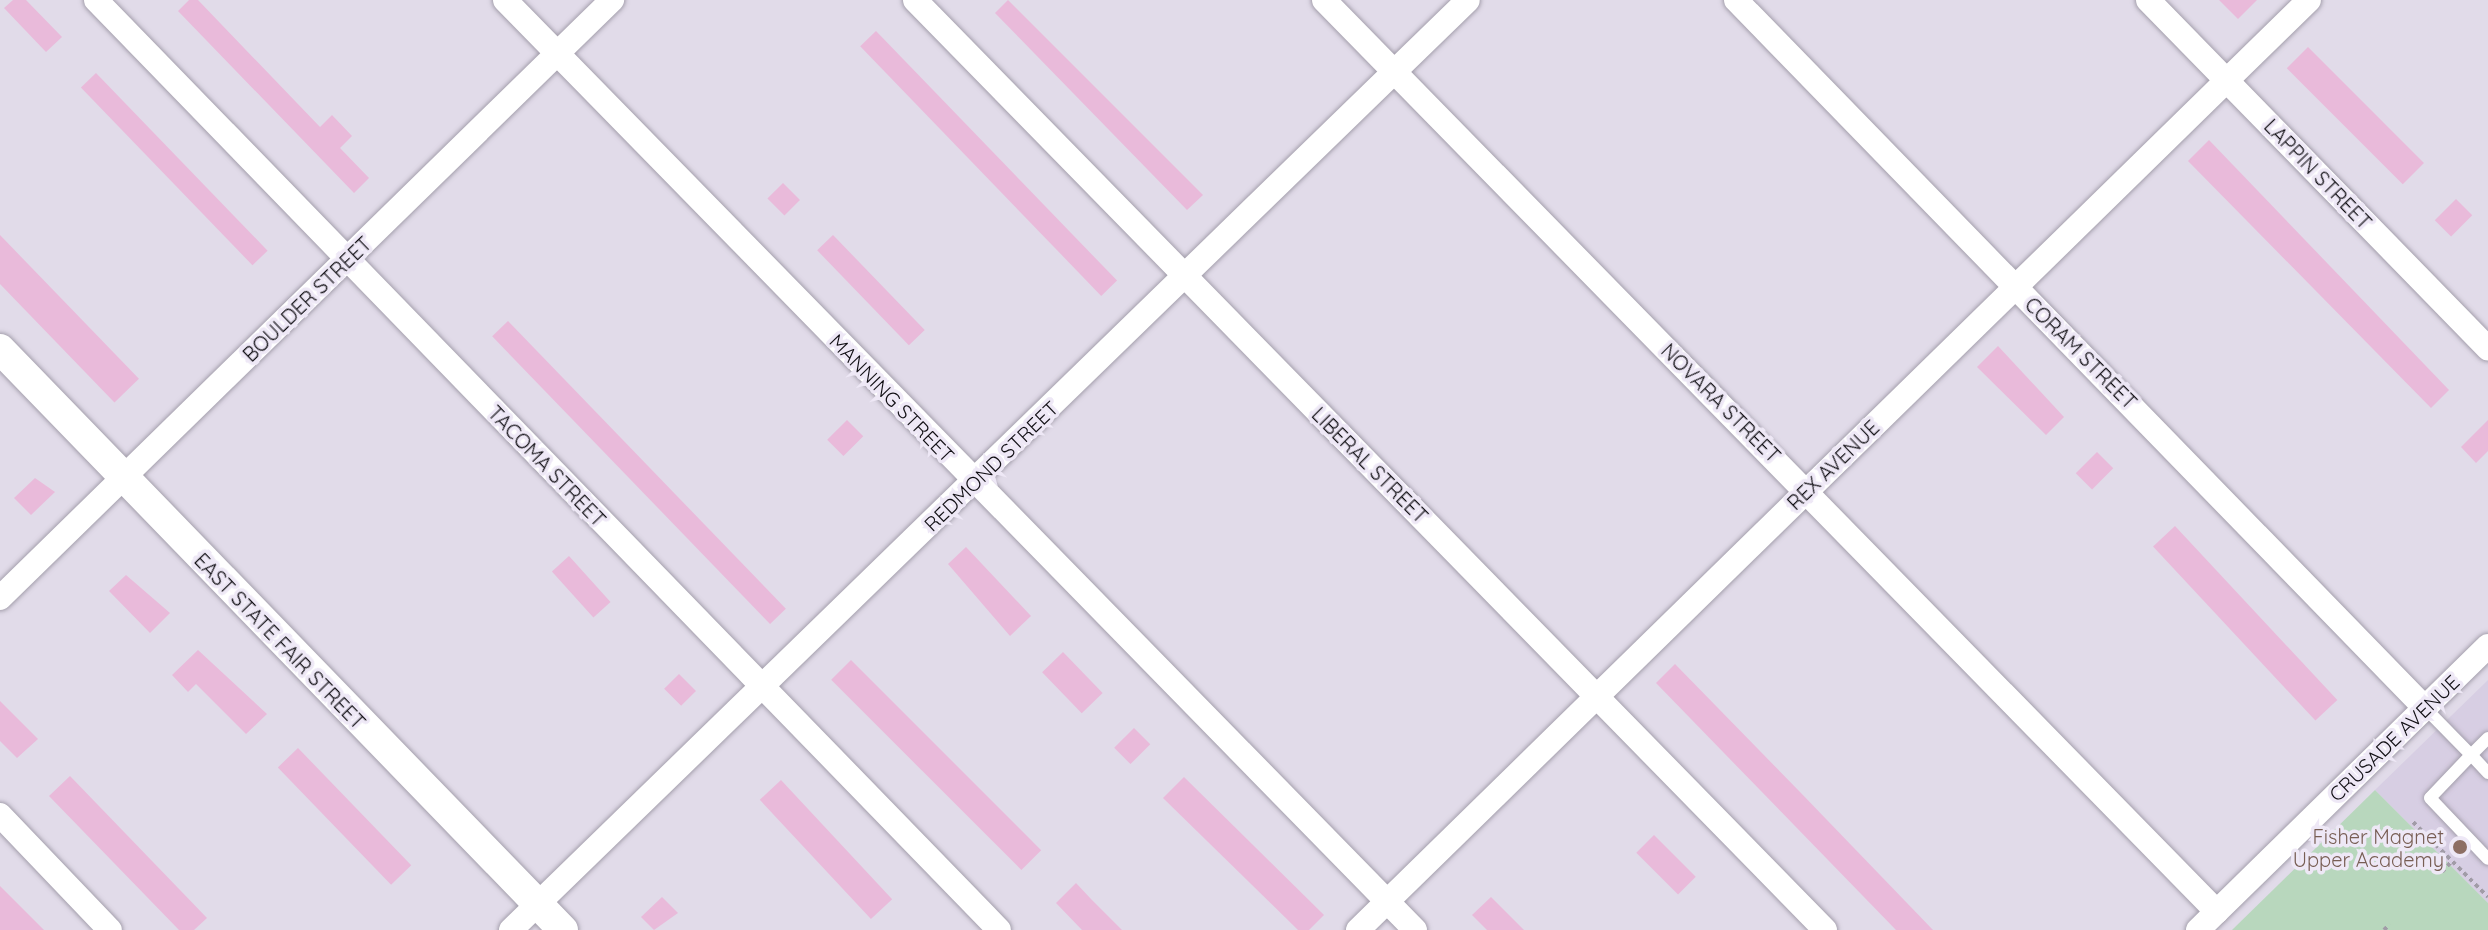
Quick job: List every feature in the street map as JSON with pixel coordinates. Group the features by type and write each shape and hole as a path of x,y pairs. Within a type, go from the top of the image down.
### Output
{"street":[{"name":"TACOMA STREET","path":"96,0 999,930"},
{"name":"MANNING STREET","path":"505,0 1415,930"},
{"name":"BOULDER STREET","path":"0,598 612,0"},
{"name":"LIBERAL STREET","path":"915,0 1825,930"},
{"name":"NOVARA STREET","path":"1324,0 2217,912"},
{"name":"REDMOND STREET","path":"511,930 1468,0"},
{"name":"CORAM STREET","path":"1736,0 2425,708"},
{"name":"LAPPIN STREET","path":"2148,0 2488,348"},
{"name":"REX AVENUE","path":"1358,930 2309,0"},
{"name":"EAST STATE FAIR STREET","path":"0,349 563,930"},
{"name":"CRUSADE AVENUE","path":"2198,930 2488,646"},
{"path":"0,815 110,930"}],"lane":[{"path":"2425,708 2488,773"},
{"path":"2488,738 2430,798 2488,859"}],"path":[{"path":"2413,822 2488,897"},
{"path":"2442,872 2452,861"},
{"path":"2384,930 2390,924"}],"shaded area":[{"name":"Fisher Magnet Upper Academy","path":"2488,680 2488,903 2375,790"}],"green space":[{"path":"2375,790 2488,903 2488,930 2232,930"}],"building":[{"path":"13,0 26,0 62,37 46,52 4,8"},
{"path":"189,0 198,0 320,127 332,115 352,136 340,148 369,178 354,193 178,11"},
{"path":"1008,0 1203,195 1187,210 995,13"},
{"path":"2219,0 2257,0 2238,19"},
{"path":"876,31 1117,281 1101,296 860,46"},
{"path":"2308,47 2424,163 2403,184 2287,68"},
{"path":"96,73 268,251 252,265 81,88"},
{"path":"2209,140 2449,390 2431,408 2188,161"},
{"path":"783,183 800,200 784,216 767,199"},
{"path":"2456,199 2472,215 2451,236 2435,220"},
{"path":"0,235 139,379 114,402 0,284"},
{"path":"833,235 925,330 909,345 817,250"},
{"path":"508,321 786,609 770,624 492,336"},
{"path":"1998,346 2064,417 2046,435 1977,367"},
{"path":"847,420 863,436 843,456 827,440"},
{"path":"2488,420 2488,451 2476,463 2461,447"},
{"path":"2097,452 2113,468 2092,489 2076,473"},
{"path":"35,478 55,492 31,515 14,498"},
{"path":"2175,526 2337,700 2315,721 2153,546"},
{"path":"966,547 1031,616 1010,636 948,564"},
{"path":"569,556 610,602 593,617 552,571"},
{"path":"126,575 170,613 150,633 109,591"},
{"path":"198,650 267,714 246,734 196,684 188,692 172,675"},
{"path":"1063,652 1103,693 1082,713 1042,672"},
{"path":"851,660 1041,850 1021,870 831,680"},
{"path":"1675,664 1933,930 1896,930 1656,683"},
{"path":"679,674 696,691 681,706 664,689"},
{"path":"0,701 38,739 17,758 0,741"},
{"path":"1134,728 1150,744 1130,764 1114,748"},
{"path":"298,748 411,865 391,885 278,767"},
{"path":"70,776 207,918 194,930 179,930 49,796"},
{"path":"1184,777 1324,915 1309,930 1298,930 1163,798"},
{"path":"781,780 892,899 871,919 760,800"},
{"path":"1654,835 1696,877 1678,894 1636,853"},
{"path":"1076,883 1122,930 1082,930 1056,903"},
{"path":"0,886 44,930 0,930"},
{"path":"662,897 678,913 654,930 641,917"},
{"path":"1491,897 1524,930 1487,930 1472,915"}],"place":[{"name":"Fisher Magnet Upper Academy","path":"2460,847"}]}
